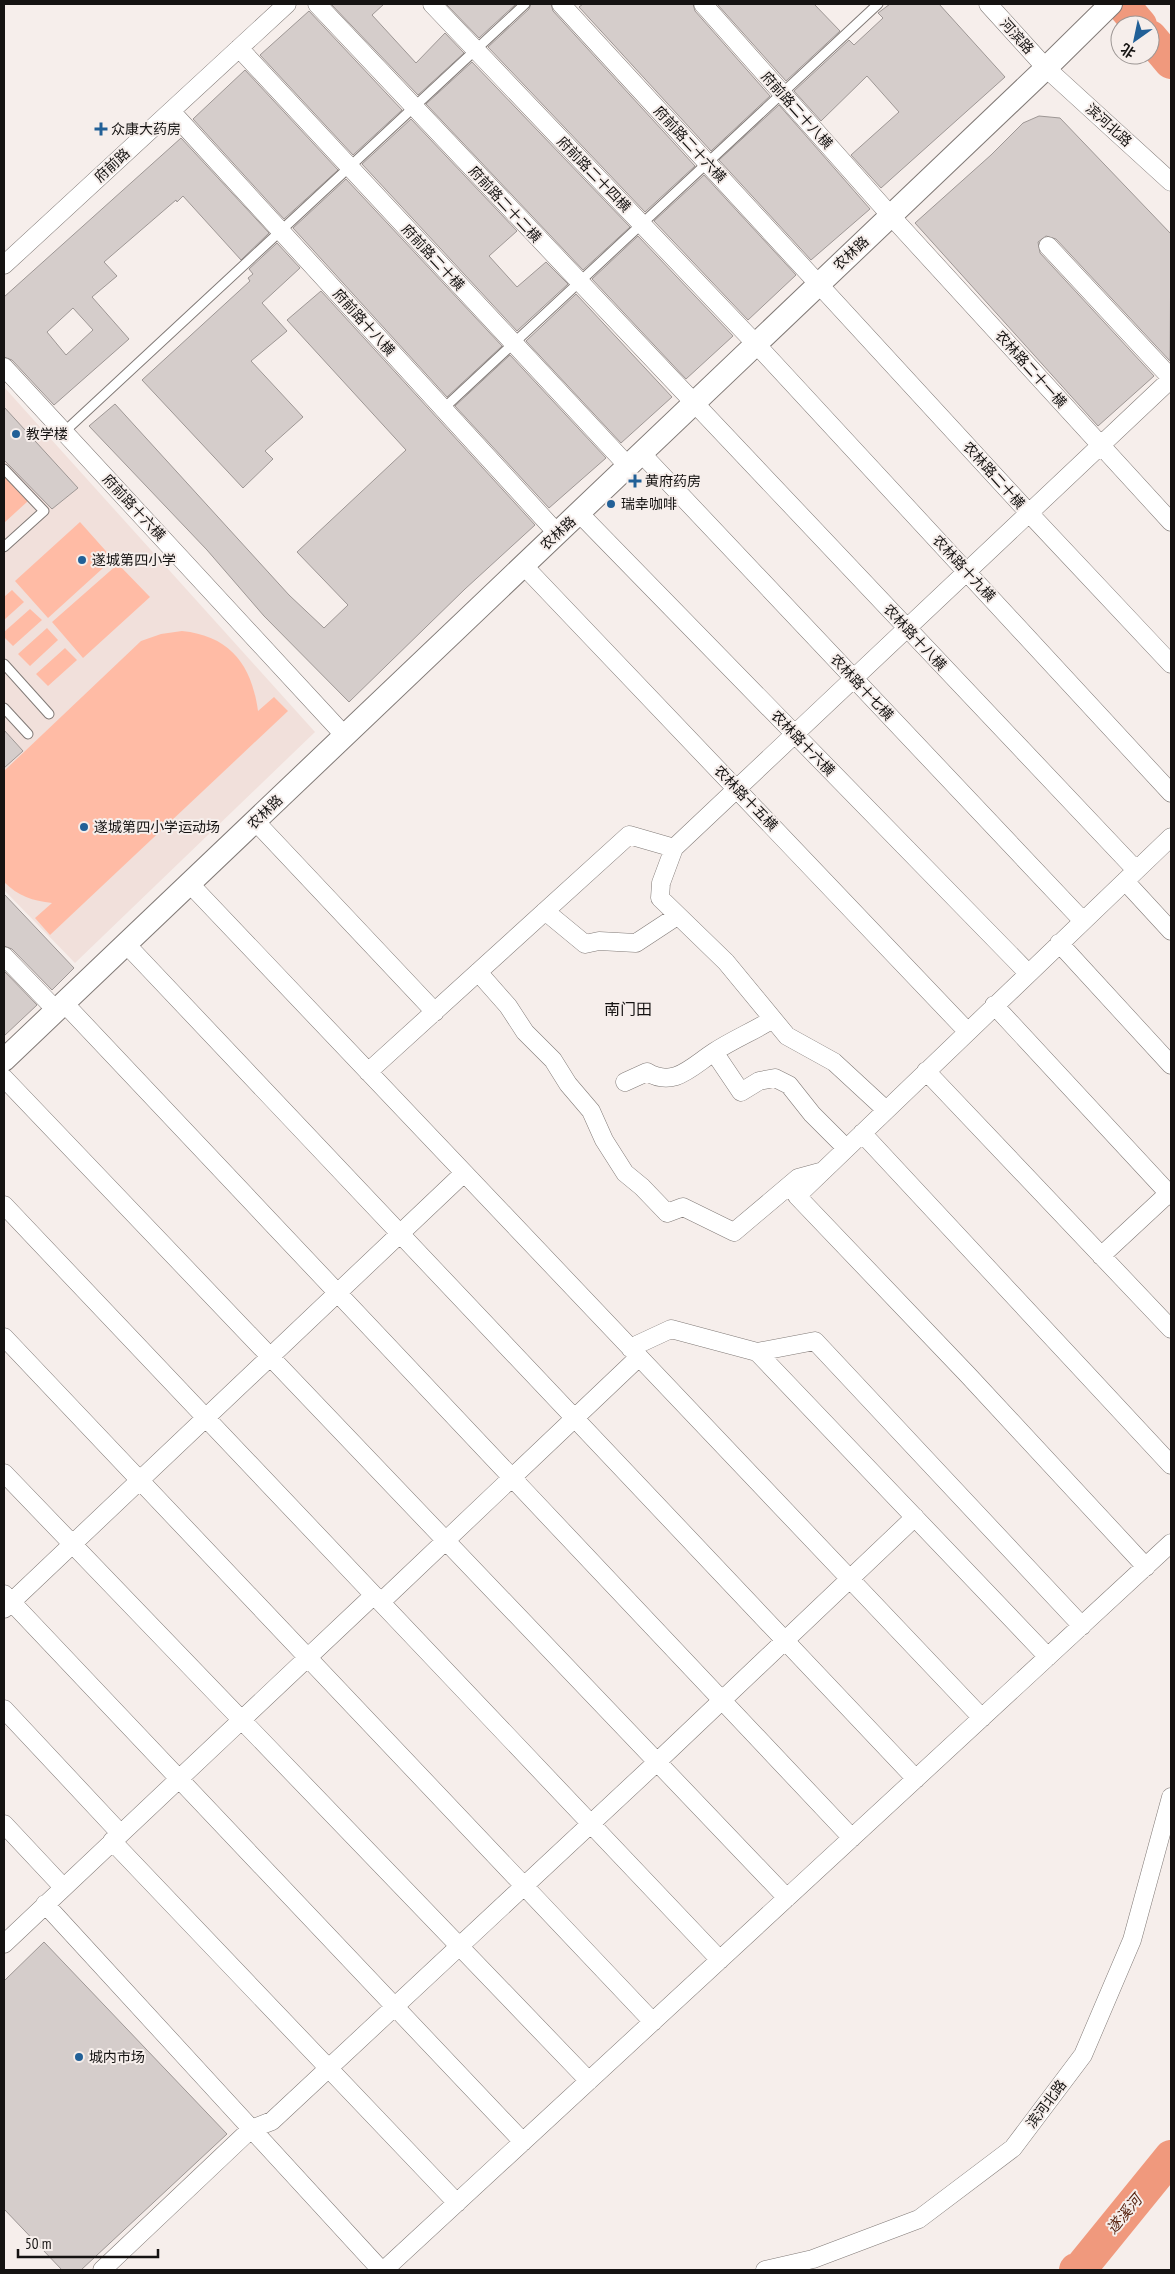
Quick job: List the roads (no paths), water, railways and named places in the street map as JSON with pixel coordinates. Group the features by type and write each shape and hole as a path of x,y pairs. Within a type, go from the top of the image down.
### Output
{"street":[{"name":"府前路","path":"4,265 287,4"},
{"name":"府前路二十二横","path":"317,4 694,403"},
{"name":"府前路二十四横","path":"432,4 756,344"},
{"name":"府前路二十六横","path":"561,4 820,284"},
{"name":"府前路二十八横","path":"703,4 891,216"},
{"name":"河滨路","path":"988,4 1046,68"},
{"name":"农林路","path":"4,1060 1070,46 1111,4"},
{"name":"府前路二十横","path":"239,48 514,343 635,460"},
{"name":"滨河北路","path":"1046,68 1171,182"},
{"name":"府前路十八横","path":"171,111 557,533"},
{"name":"农林路二十一横","path":"891,216 1171,522"},
{"path":"886,1110 834,1062 787,1036 726,962 660,898 661,883 674,848 1171,378 1048,246"},
{"name":"农林路二十横","path":"820,284 1029,513 1171,664"},
{"name":"农林路十九横","path":"756,344 1171,793"},
{"name":"府前路十六横","path":"4,367 345,736"},
{"name":"农林路十八横","path":"694,403 907,628 1130,876 1171,931"},
{"name":"农林路十七横","path":"635,460 854,679 1083,921"},
{"name":"农林路十六横","path":"579,513 1028,972"},
{"name":"农林路十五横","path":"523,565 967,1031"},
{"path":"256,820 434,1012"},
{"path":"368,1072 629,835 674,848"},
{"path":"1146,1567 797,1196 1028,972 1171,838"},
{"path":"189,883 982,1718"},
{"path":"545,911 585,944 599,941 636,943 677,916"},
{"path":"1059,943 1171,1065"},
{"path":"126,944 916,1779"},
{"path":"4,956 60,1006 337,1292 852,1838"},
{"path":"478,972 508,1006 525,1032 553,1060 568,1084 591,1111 604,1140 625,1173 642,1187 667,1213 683,1207 734,1232 798,1178 823,1171"},
{"path":"994,1005 1170,1193 1101,1256"},
{"path":"625,1082 647,1072 658,1078 675,1078 739,1036 757,1029 773,1019"},
{"path":"714,1052 741,1092 759,1081 775,1078 789,1085 812,1114 846,1148"},
{"path":"926,1071 1171,1329"},
{"path":"4,1078 787,1898"},
{"path":"862,1133 1171,1465"},
{"path":"464,1173 72,1544 6,1602 178,1778 523,2142"},
{"path":"4,1205 720,1960"},
{"path":"4,1944 308,1657 445,1541 575,1418 635,1352 671,1329 757,1352 815,1341 1082,1626"},
{"path":"4,1337 653,2022"},
{"path":"757,1352 1048,1657"},
{"path":"4,1473 589,2081"},
{"path":"102,2270 252,2129 272,2121 591,1824 915,1517"},
{"path":"45,1904 383,2270 1171,1544"},
{"path":"4,1710 116,1837 328,2068 457,2203"},
{"name":"滨河北路","path":"765,2270 813,2259 919,2218 1012,2148 1083,2055 1132,1940 1171,1797"},
{"path":"4,1824 63,1887"}],"lane":[{"path":"64,432 526,4"},
{"path":"443,409 878,4"},
{"path":"4,469 44,511 4,547"},
{"path":"4,664 49,714"},
{"path":"4,708 28,734"}],"waterway":[{"name":"遂溪河","path":"1122,4 1131,15"},
{"name":"遂溪河","path":"1160,49 1171,62"},
{"name":"遂溪河","path":"1076,2270 1080,2269 1171,2157"}],"place":[{"name":"众康大药房","path":"101,129"},
{"name":"教学楼","path":"16,434"},
{"name":"黄府药房","path":"635,481"},
{"name":"瑞幸咖啡","path":"611,504"},
{"name":"遂城第四小学","path":"82,560"},
{"name":"遂城第四小学运动场","path":"84,827"},
{"name":"城内市场","path":"79,2057"}],"district":[{"name":"南门田","path":"628,1009"}]}
